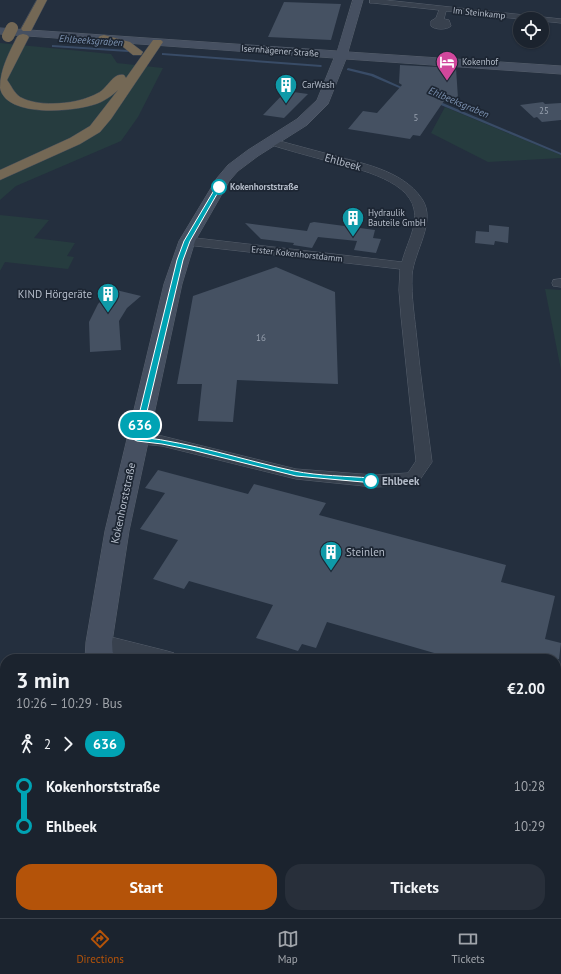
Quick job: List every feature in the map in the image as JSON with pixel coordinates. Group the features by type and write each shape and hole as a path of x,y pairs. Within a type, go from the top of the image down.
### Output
{"highway":[{"path":"42,0 0,80 9,90 11,96 16,100 49,107 83,104 93,101 108,93 140,46 104,38"},
{"path":"0,176 75,141 95,129 106,116 157,42"}],"main road":[{"name":"Kokenhorststraße","path":"99,650 117,531 173,284 187,241 224,178 242,161 302,122 318,107 325,95 346,42 358,0"},
{"path":"8,32 104,38"},
{"name":"Isernhägener Straße","path":"140,46 157,42 296,52"},
{"path":"296,52 329,48 346,42"},
{"path":"296,52 322,59 338,61 561,70"}],"street":[{"name":"Im Steinkamp","path":"373,1 513,16"},
{"name":"Im Steinkamp","path":"440,20 443,9"},
{"name":"Im Steinkamp","path":"549,20 561,21"},
{"name":"Ehlbeek","path":"137,439 192,448 296,474 374,481 397,480 413,477 424,462 409,335 407,266 421,222 421,208 411,192 396,181 374,171 272,142"},
{"name":"Erster Kokenhorstdamm","path":"187,241 407,266"},
{"path":"99,650 129,654"}],"green space":[{"path":"0,43 111,54 117,63 163,68 138,117 121,141 16,186 0,200"},
{"path":"445,107 561,155 561,158 488,162 431,133"},
{"path":"0,215 49,220 34,238 75,243 67,256 74,257 68,269 5,262 0,271"},
{"path":"545,289 561,290 561,370"}],"building":[{"path":"284,2 341,4 331,40 268,37"},
{"path":"400,65 456,68 458,98 446,98 420,136 413,135 410,139 348,129 363,111 377,113 402,85 399,83"},
{"name":"CarWash","path":"286,91 308,94 284,118 263,115"},
{"path":"543,102 545,104 561,103 561,120 542,122 537,117 534,118 520,105"},
{"path":"314,222 375,230 373,238 381,239 376,253 354,250 357,241 318,237 312,248 293,245 294,243 261,239 245,223 307,231 310,223"},
{"path":"489,225 509,227 508,243 495,241 494,245 475,243 476,231 489,232"},
{"path":"276,267 335,292 338,384 237,380 233,422 198,421 202,384 177,384 193,296"},
{"name":"KIND Hörgeräte","path":"112,289 141,296 127,308 119,321 121,350 90,352 89,322 98,304"},
{"name":"Steinlen","path":"158,470 248,494 254,484 326,503 319,515 506,565 501,582 555,596 545,639 561,643 560,654 438,654 327,622 316,648 302,644 298,651 256,638 273,605 189,581 184,589 153,579 178,540 140,529 165,493 145,488"}],"waterway":[{"name":"Ehlbeeksgraben","path":"53,46 128,51"},
{"name":"Ehlbeeksgraben","path":"163,54 321,66"},
{"name":"Ehlbeeksgraben","path":"348,69 372,75 405,89"},
{"name":"Ehlbeeksgraben","path":"437,102 561,154"}],"bus line":[{"name":"636","path":"219,187 187,241 180,260 173,284 137,439 192,448 296,474 371,481"}],"place":[{"name":"Kokenhof","path":"447,82"},
{"name":"CarWash","path":"286,104"},
{"name":"Kokenhorststraße","path":"219,187"},
{"name":"Hydraulik Bauteile GmbH","path":"353,238"},
{"name":"KIND Hörgeräte","path":"108,314"},
{"name":"Ehlbeek","path":"371,481"},
{"name":"Steinlen","path":"331,572"}]}
